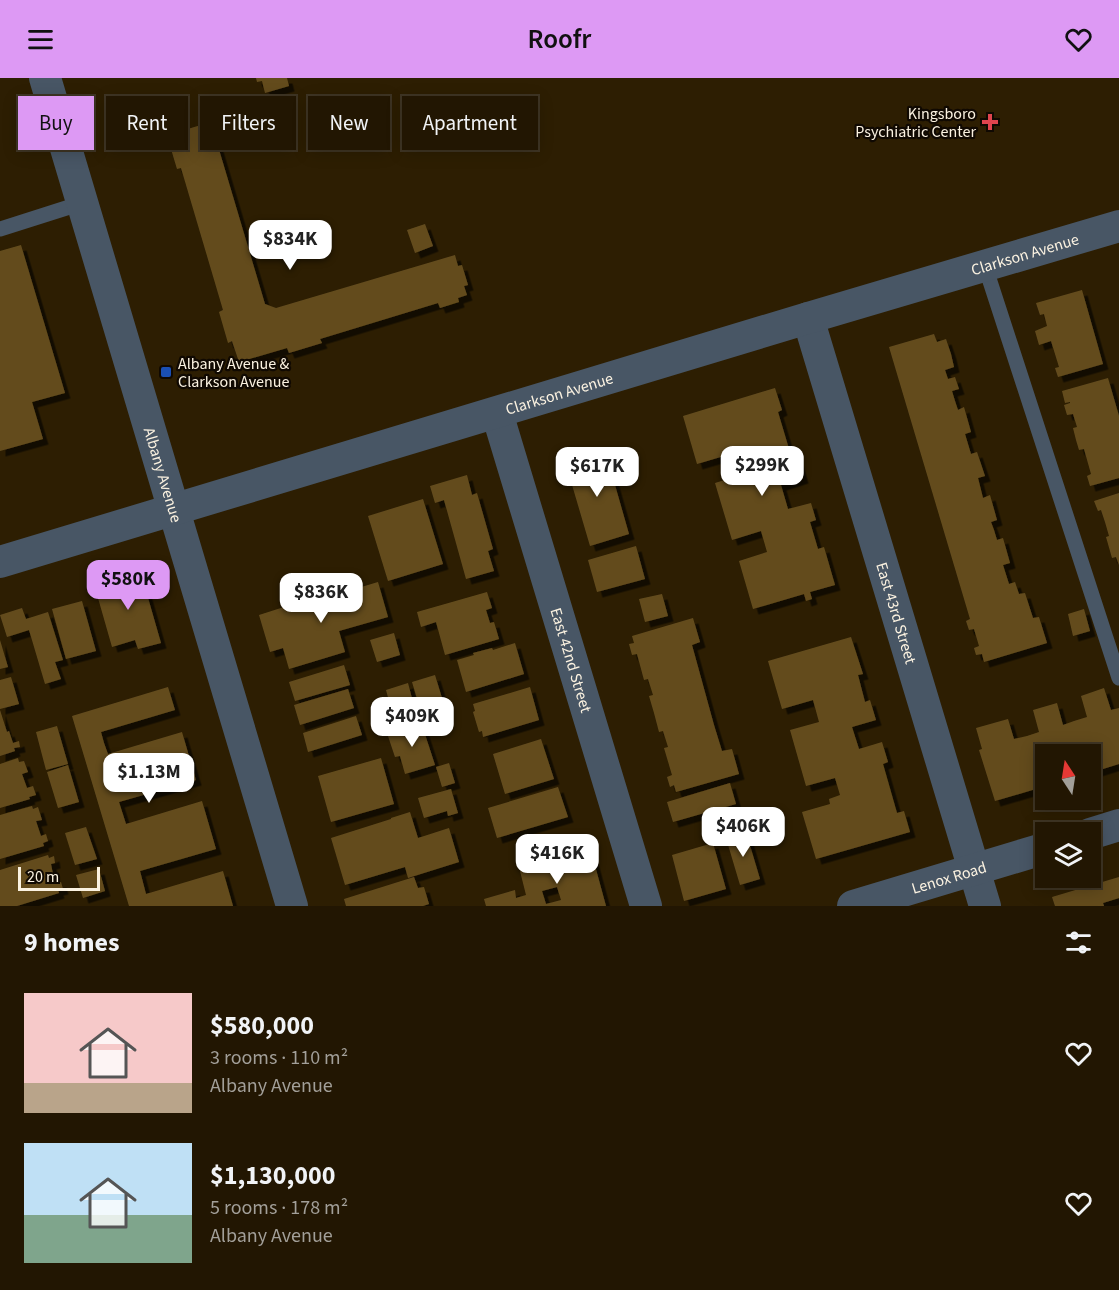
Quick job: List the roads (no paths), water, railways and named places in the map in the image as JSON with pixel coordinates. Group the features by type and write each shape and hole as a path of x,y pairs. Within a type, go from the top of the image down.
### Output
{"street":[{"name":"Albany Avenue","path":"45,78 292,906"},
{"name":"Clarkson Avenue","path":"0,562 1119,226"},
{"name":"East 43rd Street","path":"808,318 985,906"},
{"name":"East 42nd Street","path":"497,413 646,906"},
{"path":"1101,831 1119,825"},
{"name":"Lenox Road","path":"853,906 1035,851"}],"lane":[{"path":"0,230 82,203"},
{"path":"985,266 1119,678"}],"place":[{"name":"Kingsboro Psychiatric Center","path":"990,122"},
{"name":"Albany Avenue & Clarkson Avenue","path":"166,372"}]}
